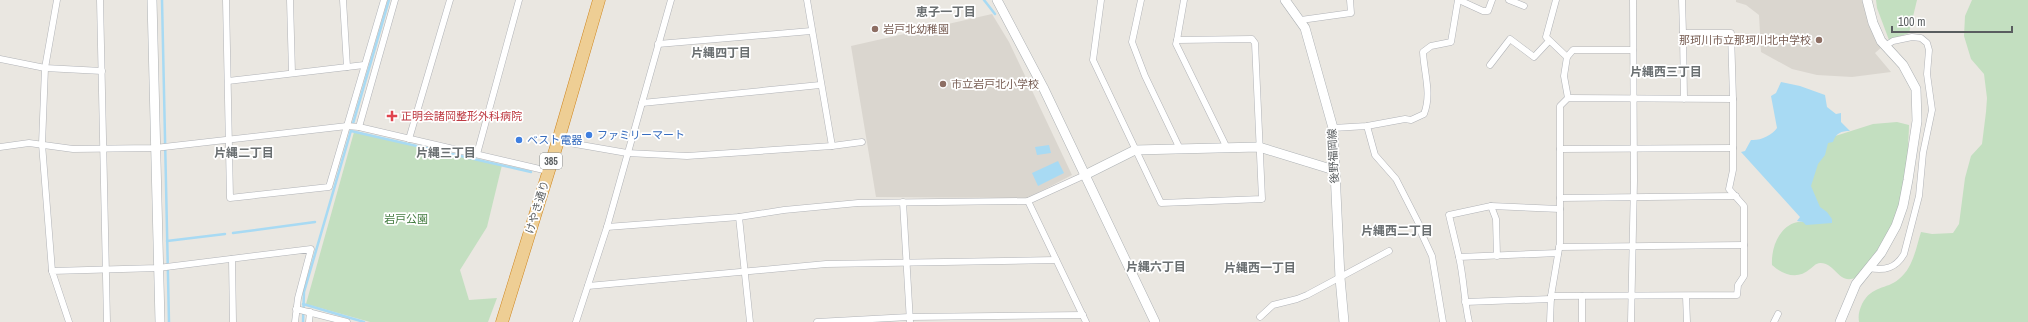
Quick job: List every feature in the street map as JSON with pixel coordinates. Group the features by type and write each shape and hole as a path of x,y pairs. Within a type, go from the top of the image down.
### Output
{"highway":[{"name":"けやき通り","path":"502,322 558,141 599,0"}],"street":[{"path":"57,0 45,68 42,144 52,271 69,322"},
{"path":"100,0 107,322"},
{"path":"152,0 160,322"},
{"path":"226,0 230,198 329,187 384,0"},
{"path":"290,0 292,73"},
{"path":"343,0 347,67"},
{"path":"359,127 395,0"},
{"path":"410,139 450,0"},
{"path":"477,154 519,0"},
{"path":"576,322 607,227 671,0"},
{"path":"807,0 820,85 832,146"},
{"path":"997,0 1015,33 1085,175 1154,322"},
{"path":"1101,0 1093,60 1135,150 1162,203 1262,200 1256,43 1252,39 1177,40"},
{"path":"1141,0 1132,42 1145,76 1180,149"},
{"path":"1184,0 1176,44 1227,148"},
{"name":"後野福岡線","path":"1285,0 1302,20 1311,43 1333,128 1340,278 1344,322"},
{"path":"1302,20 1351,13 1350,0"},
{"path":"1333,128 1367,126 1405,119 1411,120 1424,114 1427,106 1428,94 1423,52 1431,46 1451,42 1458,0 1483,11 1488,11 1492,0"},
{"path":"1509,0 1524,6"},
{"path":"1556,0 1546,37 1567,57"},
{"path":"1631,322 1634,198 1632,0"},
{"path":"1682,0 1684,99"},
{"path":"1840,322 1856,284 1881,253 1896,226 1903,206 1917,115 1916,89 1910,75 1886,46 1873,23 1867,0"},
{"path":"658,44 811,31"},
{"path":"1465,302 1582,296 1737,295 1738,285 1744,276 1744,206 1728,189 1733,170 1731,33 1683,33"},
{"path":"1869,268 1882,270 1892,267 1900,261 1904,254 1919,196 1923,153 1932,110 1927,74 1929,56 1927,43 1922,38 1912,37 1893,41 1886,46"},
{"path":"1490,65 1510,39 1534,57 1549,41"},
{"path":"1568,98 1564,76 1567,57 1573,50 1633,50"},
{"path":"0,59 45,68 102,71"},
{"path":"228,81 364,66"},
{"path":"642,103 820,85"},
{"path":"1550,322 1551,298 1558,250 1560,208 1560,106 1568,98 1733,99"},
{"path":"0,147 18,144 42,144 73,149 155,148 347,126 359,127 548,171"},
{"path":"1367,126 1376,155 1396,179 1419,224 1419,228 1432,256 1443,322"},
{"path":"558,141 627,153 687,156 832,146 862,142"},
{"path":"607,227 739,217 817,206 903,202 1028,201 1135,150 1259,147 1334,170"},
{"path":"1560,149 1733,148"},
{"path":"1560,198 1736,196"},
{"path":"1028,201 1086,322"},
{"path":"903,202 910,320"},
{"path":"1468,322 1465,302 1465,282 1449,215 1491,206 1560,208"},
{"path":"1491,206 1496,220 1496,256"},
{"path":"739,217 750,322"},
{"path":"1459,257 1496,256 1558,250 1632,246 1744,245"},
{"path":"52,271 158,268 311,249 301,284 295,322"},
{"path":"1260,317 1273,305 1297,299 1340,278 1389,251"},
{"path":"232,259 233,322"},
{"path":"588,286 745,270 826,264 1056,260"},
{"path":"1582,296 1582,322"},
{"path":"1686,296 1687,322"},
{"path":"296,309 347,322"},
{"path":"309,322 310,312"},
{"path":"1774,322 1778,314"},
{"path":"817,322 1083,315"}],"shaded area":[{"name":"那珂川市立那珂川北中学校","path":"1736,0 1865,0 1883,46 1875,53 1891,72 1852,77 1817,75 1792,69 1761,52 1759,15 1746,5 1736,2"},
{"name":"市立岩戸北小学校","path":"992,14 1009,42 1072,175 1028,198 876,197 851,46"}],"green space":[{"path":"1876,0 1917,0 1909,33 1889,40 1877,8"},
{"path":"1972,0 2028,0 2028,322 1859,322 1859,311 1866,298 1875,291 1899,279 1908,269 1921,232 1932,234 1953,233 1959,224 1965,178 1971,156 1982,144 1987,98 1984,74 1971,59 1964,36 1965,16"},
{"path":"1897,122 1909,125 1907,165 1902,195 1893,224 1878,251 1868,264 1854,279 1846,279 1842,277 1825,263 1816,264 1805,272 1796,275 1786,274 1772,265 1774,246 1784,230 1794,223 1810,221 1808,195 1809,175 1829,138 1873,124"},
{"name":"岩戸公園","path":"354,132 502,165 487,227 460,270 469,300 497,298 488,322 370,322 306,304"}],"water":[{"path":"1781,82 1800,86 1825,95 1827,107 1836,114 1841,113 1841,122 1850,131 1839,133 1833,142 1828,143 1825,155 1818,164 1811,186 1820,207 1827,212 1832,219 1832,223 1806,225 1803,222 1797,221 1800,217 1741,152 1745,151 1751,140 1758,140 1766,137 1777,128 1771,96 1776,93"},
{"path":"1049,145 1051,153 1037,155 1035,147"},
{"path":"1058,161 1064,173 1038,186 1032,173"}],"waterway":[{"path":"162,0 169,322"},
{"path":"303,322 304,292 389,0"},
{"path":"984,0 995,14"},
{"path":"351,131 531,172"},
{"path":"233,233 315,222"},
{"path":"167,241 225,234"},
{"path":"303,304 364,322"}],"place":[{"name":"岩戸北幼稚園","path":"875,29"},
{"name":"那珂川市立那珂川北中学校","path":"1819,40"},
{"name":"市立岩戸北小学校","path":"943,84"},
{"name":"正明会諸岡整形外科病院","path":"392,116"},
{"name":"ファミリーマート","path":"589,135"},
{"name":"ベスト電器","path":"519,140"}],"district":[{"name":"恵子一丁目","path":"946,12"},
{"name":"片縄四丁目","path":"721,53"},
{"name":"片縄西三丁目","path":"1666,72"},
{"name":"片縄二丁目","path":"244,153"},
{"name":"片縄三丁目","path":"446,153"},
{"name":"片縄西二丁目","path":"1397,231"},
{"name":"片縄六丁目","path":"1156,267"},
{"name":"片縄西一丁目","path":"1260,268"}]}
